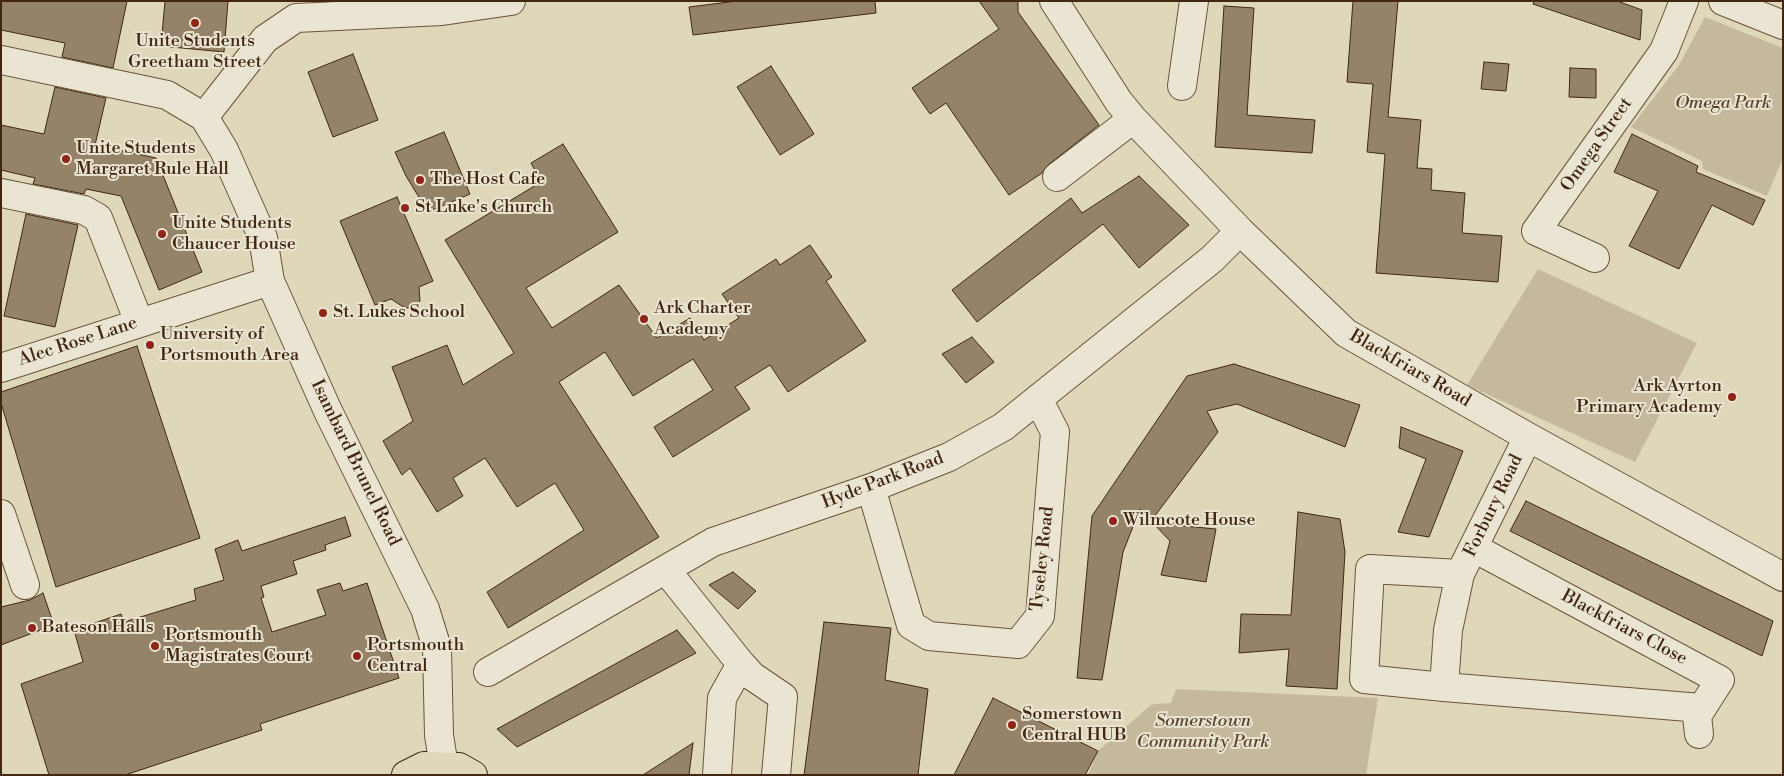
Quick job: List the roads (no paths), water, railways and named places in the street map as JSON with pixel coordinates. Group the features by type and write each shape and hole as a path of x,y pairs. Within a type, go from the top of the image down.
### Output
{"main road":[{"path":"406,775 424,766 459,767 473,775"}],"street":[{"path":"204,117 265,38 294,10 442,11 511,1"},
{"name":"Blackfriars Road","path":"1054,1 1102,78 1132,119 1240,230 1346,333 1528,437 1783,577"},
{"path":"1182,86 1194,1"},
{"name":"Omega Street","path":"1595,258 1536,231 1664,51 1684,1"},
{"path":"1723,1 1783,25"},
{"name":"Isambard Brunel Road","path":"1,60 168,95 204,117 224,150 263,238 270,281 328,409 425,610 437,648 439,735 444,767"},
{"path":"1057,177 1132,119"},
{"path":"1,193 84,210 98,218 139,322"},
{"name":"Hyde Park Road","path":"488,672 713,542 871,488 949,457 1003,427 1212,259 1240,230"},
{"name":"Alec Rose Lane","path":"1,368 270,281"},
{"name":"Tyseley Road","path":"871,488 911,624 929,636 1018,644 1040,616 1055,432 1038,399"},
{"name":"Forbury Road","path":"1444,687 1448,630 1460,574 1528,437"},
{"path":"1,514 25,586"},
{"name":"Blackfriars Close","path":"1444,687 1700,721 1720,680 1474,548"},
{"path":"1444,687 1364,679 1370,569 1460,574"},
{"path":"666,570 752,676 783,697 776,775"},
{"path":"717,775 722,698 741,664"}],"place":[{"name":"Unite Students Greetham Street","path":"195,23"},
{"name":"Unite Students Margaret Rule Hall","path":"66,159"},
{"name":"The Host Cafe","path":"420,180"},
{"name":"St Luke's Church","path":"405,208"},
{"name":"Unite Students Chaucer House","path":"162,234"},
{"name":"St. Lukes School","path":"323,313"},
{"name":"Ark Charter Academy","path":"644,319"},
{"name":"University of Portsmouth Area","path":"150,345"},
{"name":"Ark Ayrton Primary Academy","path":"1732,397"},
{"name":"Wilmcote House","path":"1113,521"},
{"name":"Bateson Halls","path":"32,628"},
{"name":"Portsmouth Magistrates Court","path":"155,646"},
{"name":"Portsmouth Central","path":"357,656"},
{"name":"Somerstown Central HUB","path":"1012,725"}],"park label":[{"name":"Omega Park","path":"1723,104"},
{"name":"Somerstown Community Park","path":"1203,732"}]}
